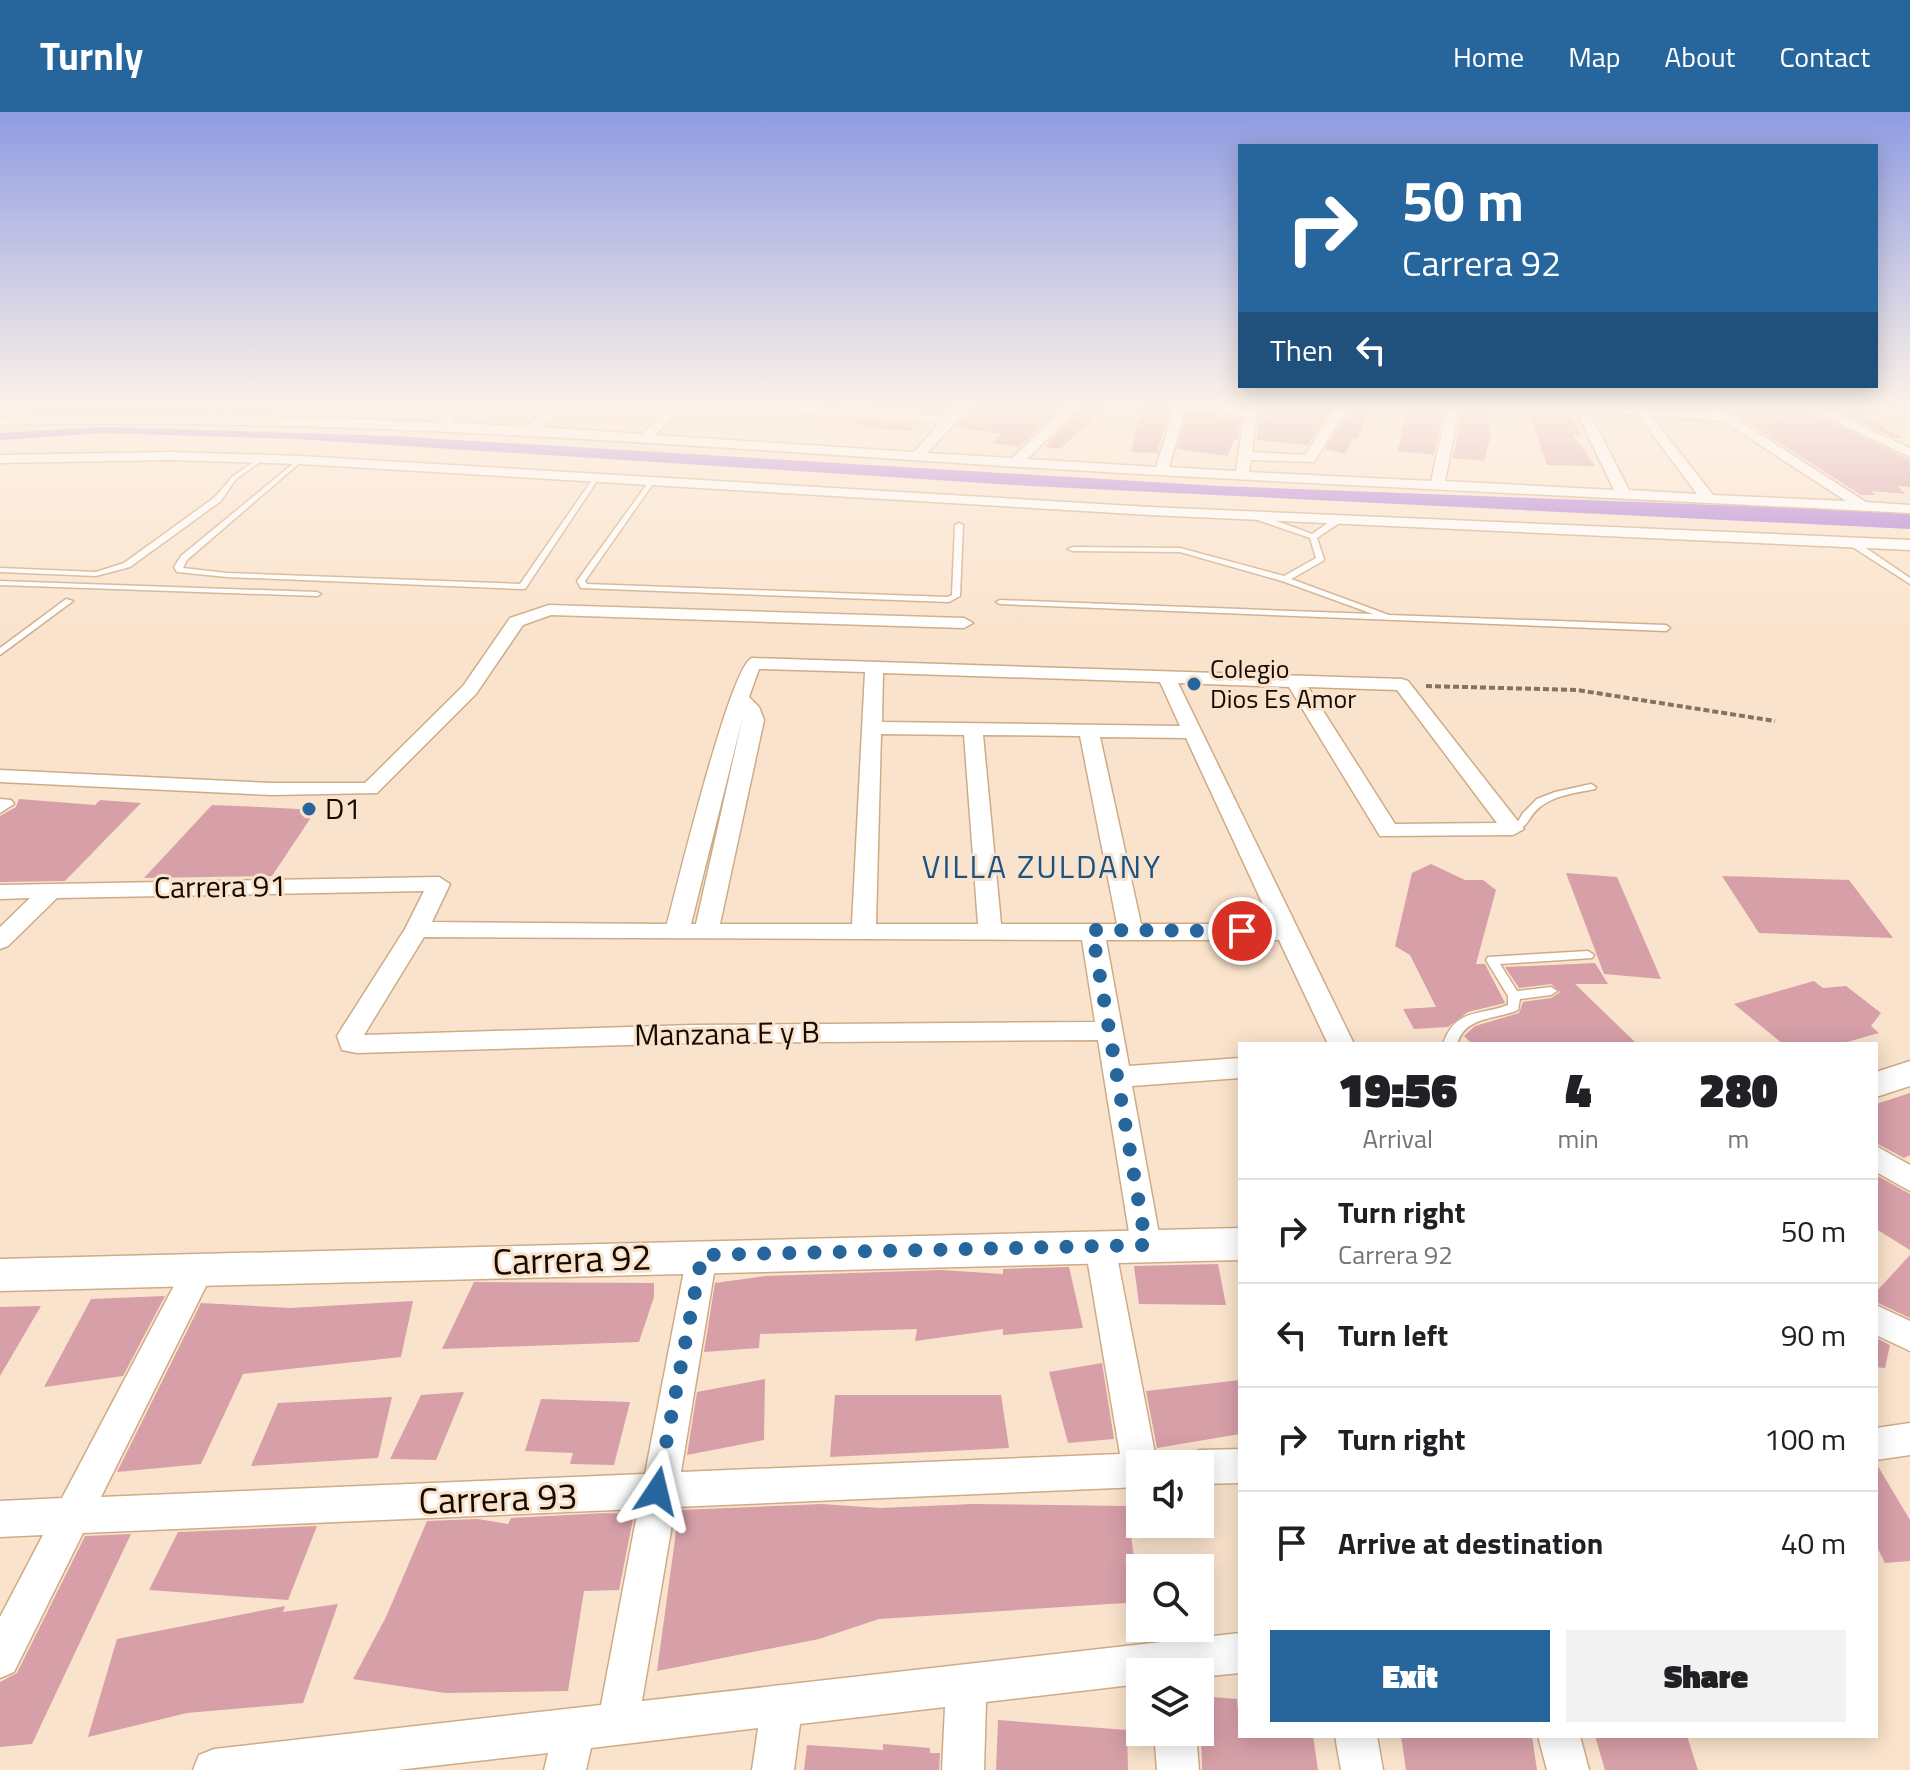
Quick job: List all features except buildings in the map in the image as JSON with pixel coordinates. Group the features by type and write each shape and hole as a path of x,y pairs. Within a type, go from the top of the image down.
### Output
{"street":[{"path":"658,481 1255,516 1910,545"},
{"path":"1373,481 1910,509"},
{"path":"1617,481 1624,495"},
{"path":"1695,481 1708,498"},
{"path":"1824,481 1864,507"},
{"path":"0,776 272,789 370,789 455,708 507,642 516,622 549,610 964,623"},
{"path":"677,932 752,663 1402,685 1513,829"},
{"path":"864,931 874,669"},
{"path":"1167,678 1340,1042"},
{"path":"1295,681 1388,831 1513,829"},
{"path":"706,932 754,720 750,707 740,699"},
{"path":"872,728 1193,732"},
{"path":"973,729 990,929"},
{"path":"1089,731 1130,930"},
{"name":"Carrera 91","path":"0,892 439,884 417,929"},
{"path":"0,941 51,891"},
{"path":"417,929 1288,932"},
{"name":"Manzana E y B","path":"417,929 350,1036 351,1043 694,1034 1110,1031"},
{"path":"1092,930 1146,1245"},
{"path":"1118,1077 1238,1068"},
{"path":"1878,1158 1910,1180"},
{"name":"Carrera 92","path":"0,1275 702,1255 1238,1244"},
{"path":"1100,1246 1137,1450"},
{"path":"618,1723 657,1491 702,1255"},
{"path":"0,1658 198,1270"},
{"path":"1878,1320 1910,1337"},
{"path":"1878,1444 1910,1439"},
{"path":"1214,1467 1238,1466"},
{"name":"Carrera 93","path":"0,1519 1126,1469"},
{"path":"1214,1658 1238,1653"},
{"path":"214,1770 383,1760 575,1728 966,1684 1126,1671"},
{"path":"963,1770 966,1684"},
{"path":"773,1770 782,1705"},
{"path":"565,1770 575,1728"},
{"path":"1356,1738 1362,1770"},
{"path":"1560,1738 1568,1770"},
{"path":"1176,1746 1178,1770"}],"lane":[{"path":"0,570 96,574 127,565 218,499 231,481"},
{"path":"275,481 184,558 178,567 180,570 227,575 522,587 594,481"},
{"path":"652,481 581,581 584,586 949,600 956,596 959,525"},
{"path":"1255,516 1313,537"},
{"path":"1313,537 1338,520"},
{"path":"1285,579 1320,559 1313,537"},
{"path":"1851,542 1910,582"},
{"path":"1072,549 1180,550 1285,579 1392,618"},
{"path":"0,583 317,594"},
{"path":"0,652 69,601"},
{"path":"1000,602 1666,628"},
{"path":"1513,829 1521,825 1526,811 1541,800 1591,787"},
{"path":"1450,1042 1453,1031 1462,1020 1504,1012 1514,1007 1514,996 1492,960 1588,955"},
{"path":"1514,996 1551,991"}],"path":[{"path":"1402,685 1577,690 1775,721"}],"shaded area":[{"path":"958,481 1142,481 1823,509 1910,514 1910,529"}],"place":[{"name":"Colegio Dios Es Amor","path":"1194,684"},
{"name":"D1","path":"309,809"}],"district":[{"name":"VILLA ZULDANY","path":"1042,867"}],"route":[{"path":"657,1491 702,1255 1146,1245 1092,930 1242,931"}]}
